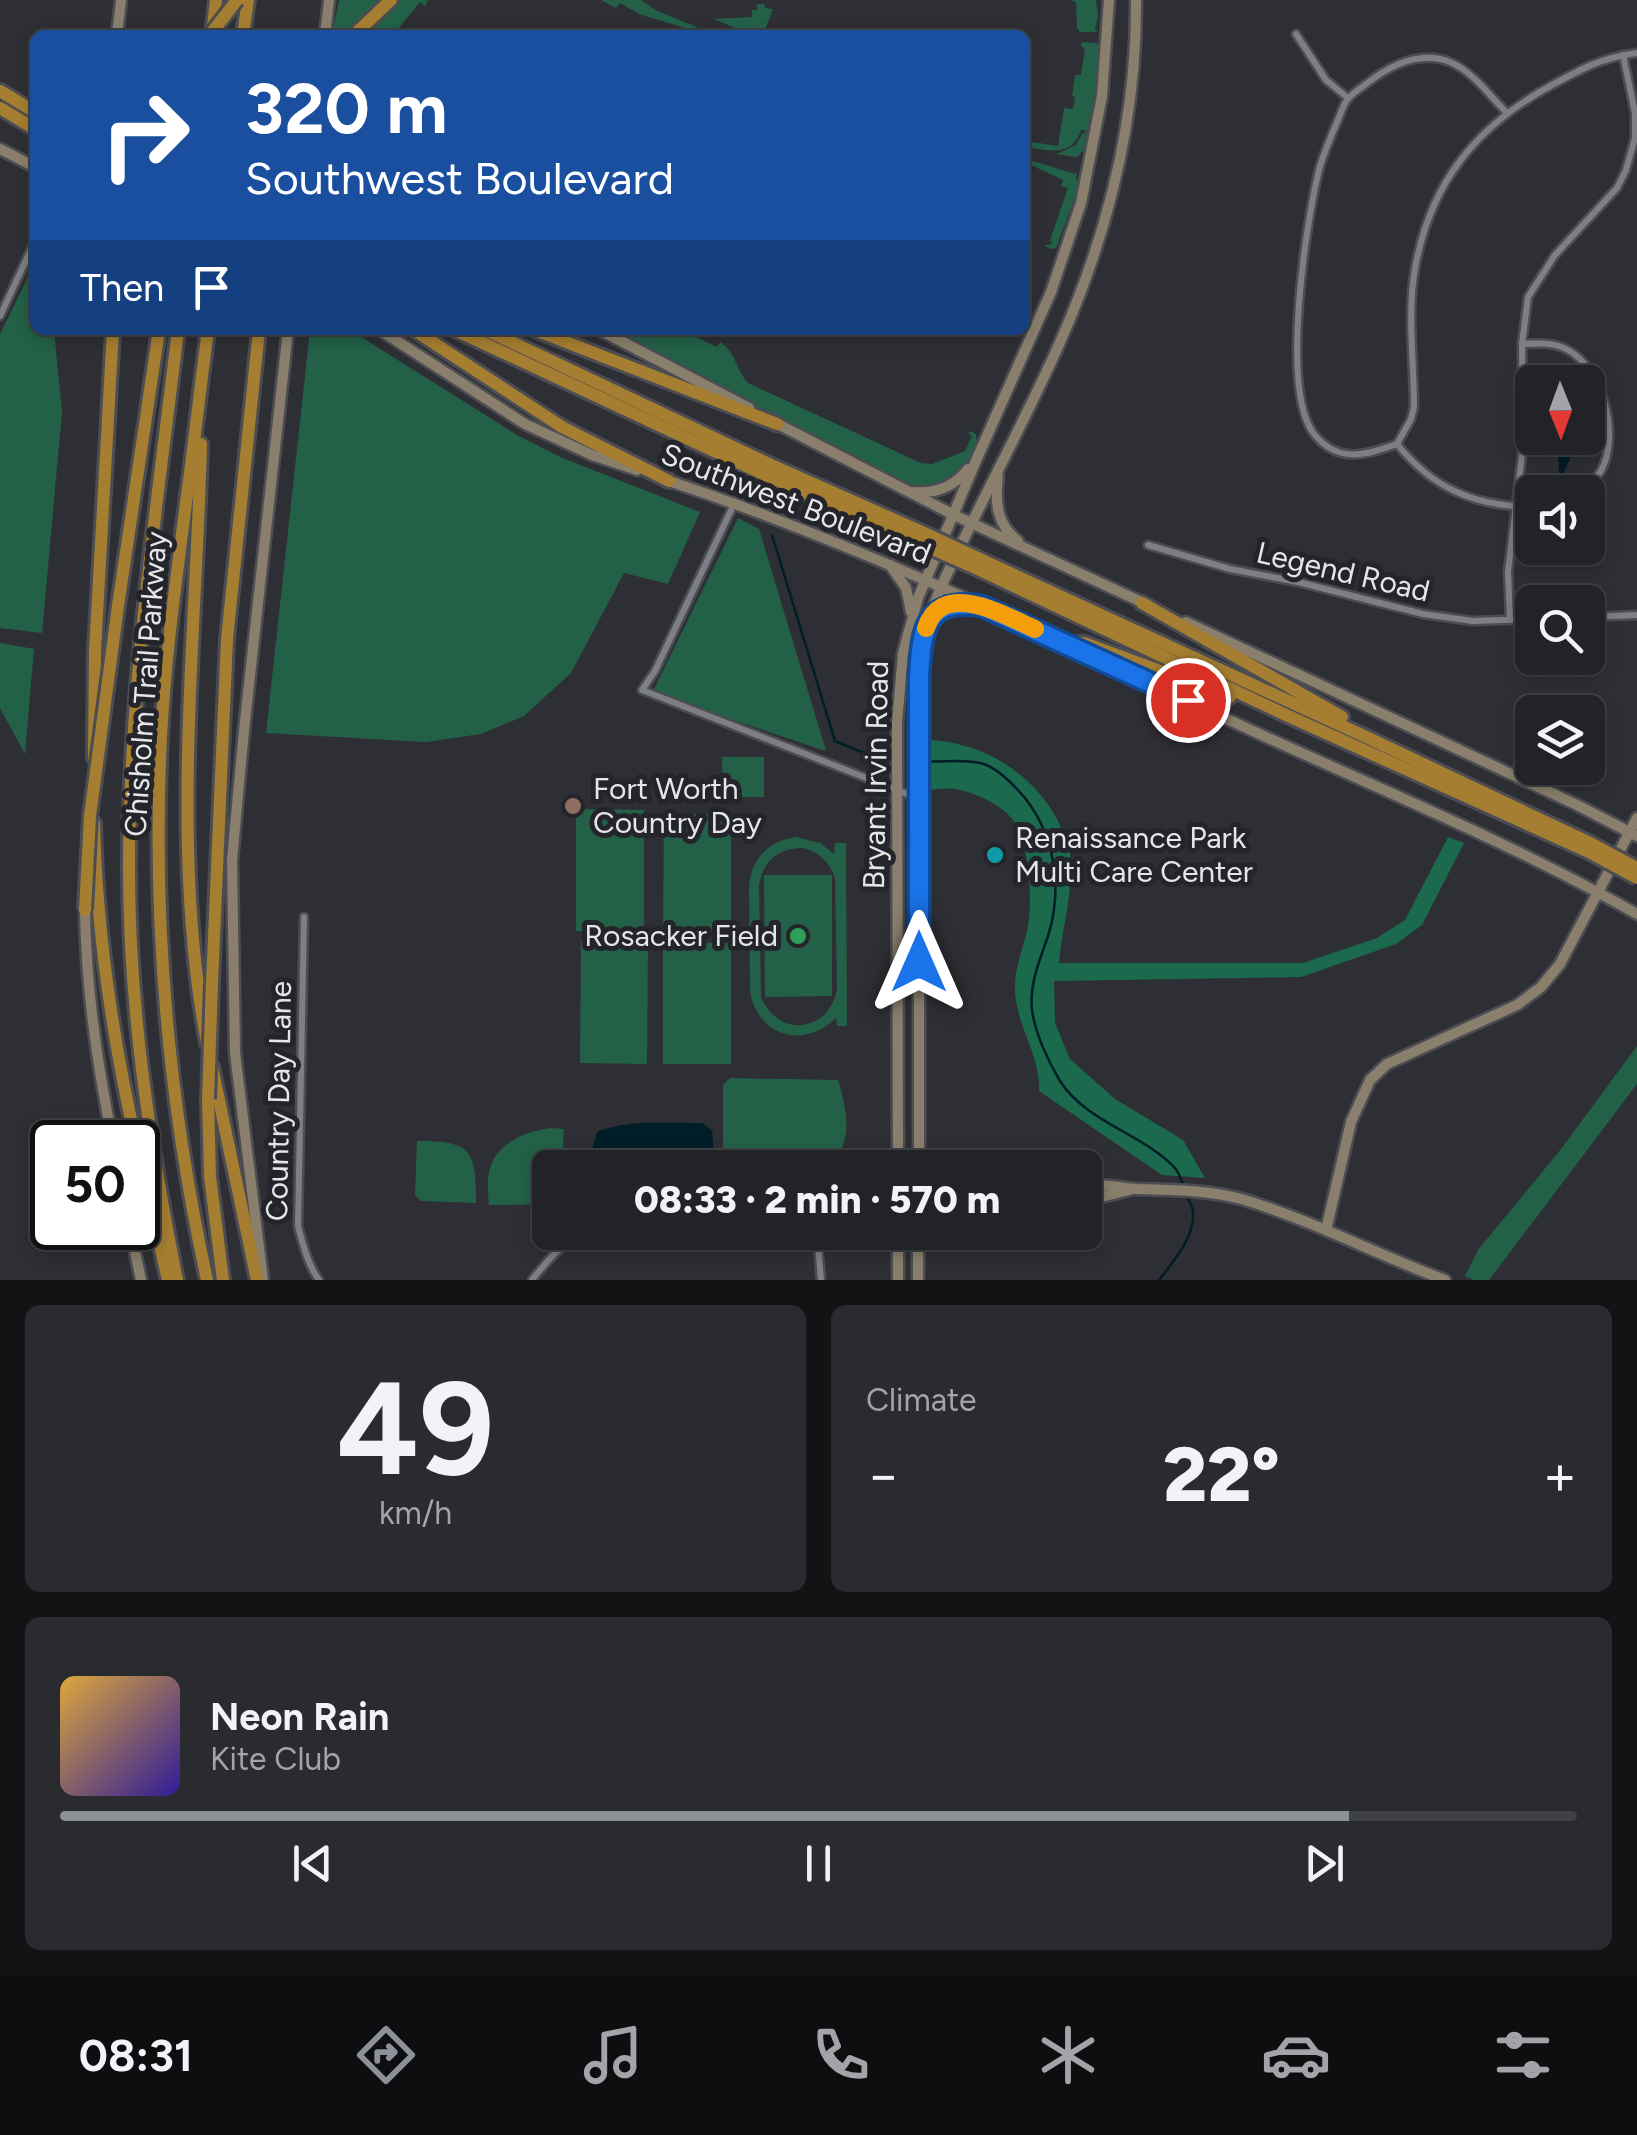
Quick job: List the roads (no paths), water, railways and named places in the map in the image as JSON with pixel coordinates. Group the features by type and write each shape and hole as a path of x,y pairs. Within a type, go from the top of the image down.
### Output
{"highway":[{"path":"212,30 216,0"},
{"path":"215,30 237,0"},
{"path":"245,30 248,0"},
{"path":"359,30 392,0"},
{"path":"0,91 30,109"},
{"path":"0,108 30,126"},
{"path":"113,335 95,650 94,830 110,996 132,1120"},
{"path":"85,910 90,816 158,335"},
{"name":"Chisholm Trail Parkway","path":"177,335 137,674 129,860 144,1088 177,1280"},
{"name":"Chisholm Trail Parkway","path":"207,335 165,684 158,874 173,1088 207,1280"},
{"path":"222,1280 210,1176 212,983 225,662 259,335"},
{"path":"422,335 562,428 669,481"},
{"name":"Southwest Boulevard","path":"466,335 772,478 920,537"},
{"name":"Southwest Boulevard","path":"497,335 772,464 1286,715 1637,868"},
{"path":"548,335 777,424"},
{"path":"202,370 187,850 190,921 197,992 226,1140 260,1280"},
{"name":"Southwest Boulevard","path":"982,566 1362,735 1590,848 1637,878"},
{"path":"1142,603 1350,722 1362,735"},
{"path":"1067,644 1084,642 1286,715"},
{"path":"160,1246 168,1280"}],"main road":[{"path":"118,30 122,0"},
{"path":"326,30 329,0"},
{"name":"Bryant Irvin Road","path":"898,1150 899,677 911,618 925,580 1051,292 1081,203 1102,96 1107,0"},
{"name":"Bryant Irvin Road","path":"919,1150 920,662 941,587 1064,332 1088,271 1118,169 1128,116 1136,0"},
{"path":"0,149 30,164"},
{"path":"260,1280 235,1053 232,860 290,335"},
{"name":"Southwest Boulevard","path":"388,335 524,424 592,456 734,504 889,564 1430,811 1637,914"},
{"name":"Southwest Boulevard","path":"609,335 954,515 1633,834"},
{"path":"907,491 926,493 945,488 960,479 978,456"},
{"path":"999,468 996,504 1000,521 1031,551"},
{"path":"889,564 906,588 911,618"},
{"path":"929,620 952,604 982,606"},
{"path":"1326,1230 1351,1122 1370,1080 1387,1064 1485,1021 1541,987 1560,964 1633,834 1637,818"},
{"path":"85,910 88,985 109,1120"},
{"path":"898,928 919,928"},
{"path":"1102,1185 1134,1189"},
{"path":"1102,1197 1134,1189 1164,1188 1245,1200 1445,1280"},
{"path":"135,1250 141,1280"},
{"path":"898,1250 898,1280"},
{"path":"918,1250 918,1280"}],"street":[{"path":"1296,34 1326,80 1348,98"},
{"path":"1506,113 1460,67 1430,56 1380,74 1348,98 1328,143 1315,190 1300,303 1298,379 1304,409 1310,428 1335,452 1361,454 1397,444 1411,420 1414,274 1426,225 1459,159 1506,113 1528,98 1604,58 1637,53"},
{"path":"1520,475 1524,447 1522,344 1528,297 1555,255 1610,196 1626,170 1635,138 1636,113 1624,55"},
{"path":"0,316 30,251"},
{"path":"1522,344 1554,344 1567,349 1578,357 1598,385 1609,427 1607,454 1597,475"},
{"path":"1397,444 1414,465 1461,496 1515,507"},
{"path":"734,504 656,671 642,690 920,799"},
{"path":"1510,620 1508,572 1515,515"},
{"name":"Legend Road","path":"1148,545 1230,569 1423,614 1449,619 1515,620"},
{"path":"1605,617 1637,616"},
{"name":"Country Day Lane","path":"304,917 298,1226 319,1280"},
{"path":"532,1280 557,1250"},
{"path":"818,1250 821,1280"}],"water":[{"path":"1573,455 1563,475 1559,475 1558,457"},
{"path":"635,1123 702,1123 712,1130 714,1150 592,1150 597,1132"}],"waterway":[{"path":"772,535 835,741 871,756 895,758"},
{"path":"923,761 984,764 1011,783 1035,813 1049,846 1055,882 1053,918 1032,990 1032,1010 1043,1047 1071,1095 1162,1156 1177,1170 1185,1189"},
{"path":"1159,1280 1190,1231 1193,1210 1187,1196"}],"place":[{"name":"Fort Worth Country Day","path":"573,806"},
{"name":"Renaissance Park Multi Care Center","path":"995,855"},
{"name":"Rosacker Field","path":"798,936"}]}
